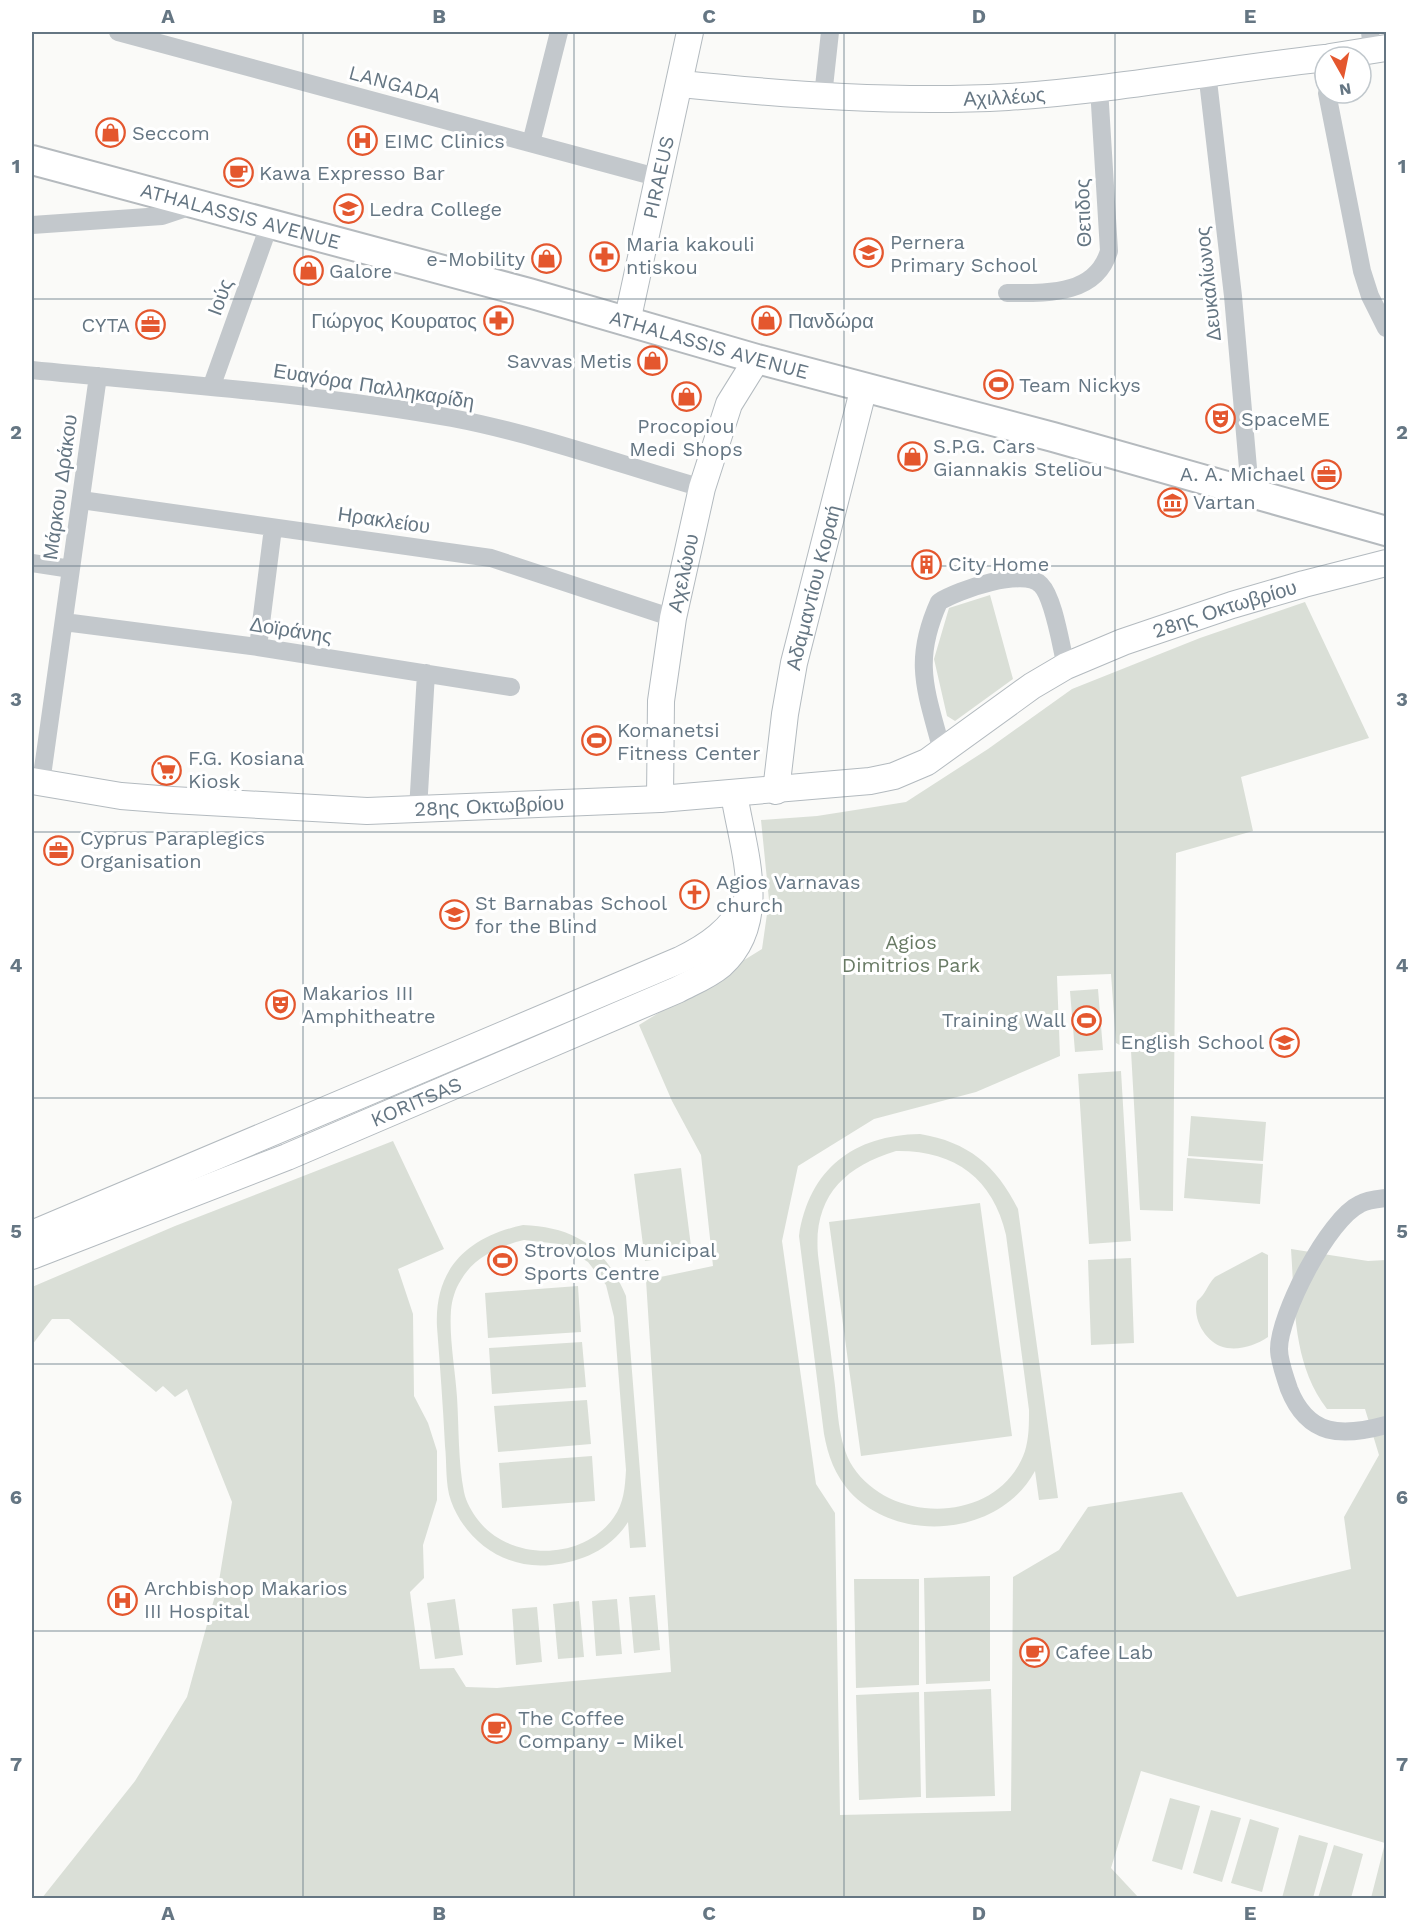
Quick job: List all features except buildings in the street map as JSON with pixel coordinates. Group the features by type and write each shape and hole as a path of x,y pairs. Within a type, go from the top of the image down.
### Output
{"main road":[{"name":"ATHALASSIS AVENUE","path":"32,160 270,223 757,359 1250,491 1386,531"}],"street":[{"name":"LANGADA","path":"118,32 156,36 660,178"},
{"path":"531,143 559,32"},
{"name":"PIRAEUS","path":"627,322 681,84 690,32"},
{"path":"823,96 830,32"},
{"name":"Αχιλλέως","path":"681,84 823,96 1008,97 1099,88 1207,72 1313,65"},
{"name":"Δευκαλίωνος","path":"1207,72 1233,296 1250,491"},
{"name":"Θετιδος","path":"1007,293 1058,291 1093,280 1105,267 1109,251 1099,88"},
{"path":"1329,105 1352,230 1378,293 1386,328"},
{"path":"32,225 162,216 198,204"},
{"name":"Ιούς","path":"212,385 270,223"},
{"name":"Αχελώου","path":"660,799 660,701 673,618 702,488 729,404 757,359"},
{"name":"Ευαγόρα Παλληκαρίδη","path":"32,370 212,385 453,418 508,430 702,488"},
{"name":"Μάρκου Δράκου","path":"36,782 64,622 98,376"},
{"name":"Αδαμαντίου Κοραή","path":"776,790 794,663 864,387"},
{"name":"Ηρακλείου","path":"81,500 491,558 673,618"},
{"path":"258,647 273,528"},
{"path":"32,563 71,569"},
{"name":"28ης Οκτωβρίου","path":"36,782 121,796 228,805 346,810 418,810 660,799 841,785 894,776 927,762 1032,686 1066,666 1123,642 1232,605 1386,563"},
{"path":"942,751 925,682 923,661 927,631 939,602 969,588 1019,578 1030,579 1042,585 1049,600 1066,666"},
{"name":"Δοϊράνης","path":"64,622 258,647 510,687"},
{"path":"418,810 426,674"},
{"name":"KORITSAS","path":"32,1256 287,1157 677,990 719,966 732,954 747,929 750,894 734,794"},
{"name":"KORITSAS","path":"38,1226 680,960 713,943 727,930 750,894"},
{"path":"1386,1197 1361,1203 1341,1218 1325,1239 1297,1295 1279,1347 1292,1396 1302,1414 1314,1425 1330,1431 1359,1431 1386,1425"}],"green space":[{"path":"990,595 1013,679 955,721 947,716 934,659 949,608"},
{"name":"Agios Dimitrios Park","path":"1305,602 1369,738 1241,777 1253,831 1176,853 1173,1211 1140,1210 1131,1051 1116,1043 1111,974 1057,976 1060,1056 976,1092 874,1119 798,1166 782,1241 816,1484 835,1513 840,1815 1011,1811 1013,1577 1059,1550 1088,1507 1182,1492 1237,1597 1351,1569 1344,1517 1379,1455 1365,1409 1327,1409 1307,1372 1297,1333 1291,1249 1368,1261 1386,1260 1386,1898 1371,1898 1385,1843 1141,1771 1111,1868 1139,1898 42,1898 135,1781 187,1697 219,1581 232,1502 187,1389 175,1397 163,1386 156,1392 69,1319 52,1319 32,1345 32,1287 175,1226 393,1141 444,1249 398,1269 413,1314 414,1396 428,1423 437,1451 437,1500 423,1545 424,1578 410,1592 420,1669 454,1668 466,1687 497,1688 671,1672 646,1280 713,1266 701,1155 672,1101 639,1025 762,949 769,900 761,820 817,816 906,802 988,749 1072,689 1200,638"},
{"name":"Training Wall","path":"1098,989 1103,1050 1075,1052 1070,991"},
{"path":"1121,1071 1131,1241 1089,1244 1078,1074"},
{"path":"1191,1116 1266,1122 1263,1161 1188,1156"},
{"path":"920,1134 952,1143 966,1150 990,1168 1018,1209 1058,1498 1039,1500 1035,1471 1019,1493 998,1509 974,1520 948,1526 921,1526 895,1520 871,1509 850,1492 833,1465 824,1434 799,1236 804,1212 813,1192 838,1160 855,1149 896,1136","holes":["896,1151 917,1152 953,1162 968,1171 981,1183 1000,1215 1006,1235 1029,1410 1025,1451 1012,1475 993,1493 970,1504 944,1508 918,1507 893,1500 871,1486 853,1467 848,1457 839,1424 818,1255 821,1217 835,1188 847,1176 877,1158"]},
{"path":"1187,1158 1263,1164 1260,1204 1184,1198"},
{"path":"681,1168 692,1254 645,1261 634,1174"},
{"path":"980,1203 1012,1436 861,1456 829,1222"},
{"path":"523,1225 542,1227 558,1230 587,1243 609,1265 626,1296 646,1547 630,1548 628,1522 613,1540 585,1557 551,1565 518,1563 504,1558 477,1541 458,1516 451,1501 446,1474 437,1327 441,1288 458,1258 471,1247 503,1230","holes":["524,1240 559,1244 588,1262 606,1285 614,1317 626,1470 620,1506 614,1517 601,1531 585,1542 547,1551 527,1549 492,1534 478,1520 466,1499 460,1456 451,1310 457,1287 466,1272 488,1254"]},
{"path":"1262,1252 1268,1255 1268,1337 1243,1348 1220,1346 1207,1337 1199,1323 1197,1301 1215,1277"},
{"path":"1131,1258 1134,1343 1091,1345 1088,1260"},
{"path":"578,1286 581,1332 488,1338 485,1293"},
{"path":"582,1342 586,1387 492,1394 489,1348"},
{"path":"587,1400 591,1444 498,1452 494,1406"},
{"path":"592,1456 595,1501 502,1508 499,1463"},
{"path":"990,1576 990,1681 926,1684 924,1578"},
{"path":"854,1579 919,1579 919,1685 856,1688"},
{"path":"655,1595 660,1650 634,1653 629,1597"},
{"path":"455,1599 463,1655 435,1659 427,1603"},
{"path":"617,1599 622,1654 596,1656 592,1601"},
{"path":"579,1601 584,1657 558,1659 553,1604"},
{"path":"537,1607 542,1662 516,1665 512,1609"},
{"path":"991,1689 995,1796 926,1798 924,1692"},
{"path":"919,1692 921,1797 859,1800 856,1695"},
{"path":"1170,1798 1200,1806 1182,1870 1152,1861"},
{"path":"1211,1810 1241,1818 1222,1882 1193,1873"},
{"path":"1250,1819 1279,1828 1262,1892 1231,1883"},
{"path":"1299,1835 1328,1843 1313,1898 1282,1898"},
{"path":"1334,1845 1363,1854 1351,1898 1318,1898"}],"place":[{"name":"Seccom","path":"111,133"},
{"name":"EIMC Clinics","path":"363,141"},
{"name":"Kawa Expresso Bar","path":"238,173"},
{"name":"Ledra College","path":"348,209"},
{"name":"Pernera Primary School","path":"869,253"},
{"name":"Maria kakouli ntiskou","path":"605,256"},
{"name":"e-Mobility","path":"546,259"},
{"name":"Galore","path":"308,271"},
{"name":"Γιώργος Κουρατος","path":"498,321"},
{"name":"Πανδώρα","path":"767,321"},
{"name":"CYTA","path":"151,325"},
{"name":"Savvas Metis","path":"653,361"},
{"name":"Team Nickys","path":"998,385"},
{"name":"Procopiou Medi Shops","path":"686,396"},
{"name":"SpaceME","path":"1220,419"},
{"name":"S.P.G. Cars Giannakis Steliou","path":"912,457"},
{"name":"A. A. Michael","path":"1326,474"},
{"name":"Vartan","path":"1172,502"},
{"name":"City Home","path":"927,564"},
{"name":"Komanetsi Fitness Center","path":"596,741"},
{"name":"F.G. Kosiana Kiosk","path":"167,770"},
{"name":"Cyprus Paraplegics Organisation","path":"59,850"},
{"name":"Agios Varnavas church","path":"695,894"},
{"name":"St Barnabas School for the Blind","path":"454,914"},
{"name":"Makarios III Amphitheatre","path":"281,1004"},
{"name":"Training Wall","path":"1087,1020"},
{"name":"English School","path":"1285,1042"},
{"name":"Strovolos Municipal Sports Centre","path":"503,1261"},
{"name":"Archbishop Makarios III Hospital","path":"123,1600"},
{"name":"Cafee Lab","path":"1034,1652"},
{"name":"The Coffee Company - Mikel","path":"497,1729"}]}
